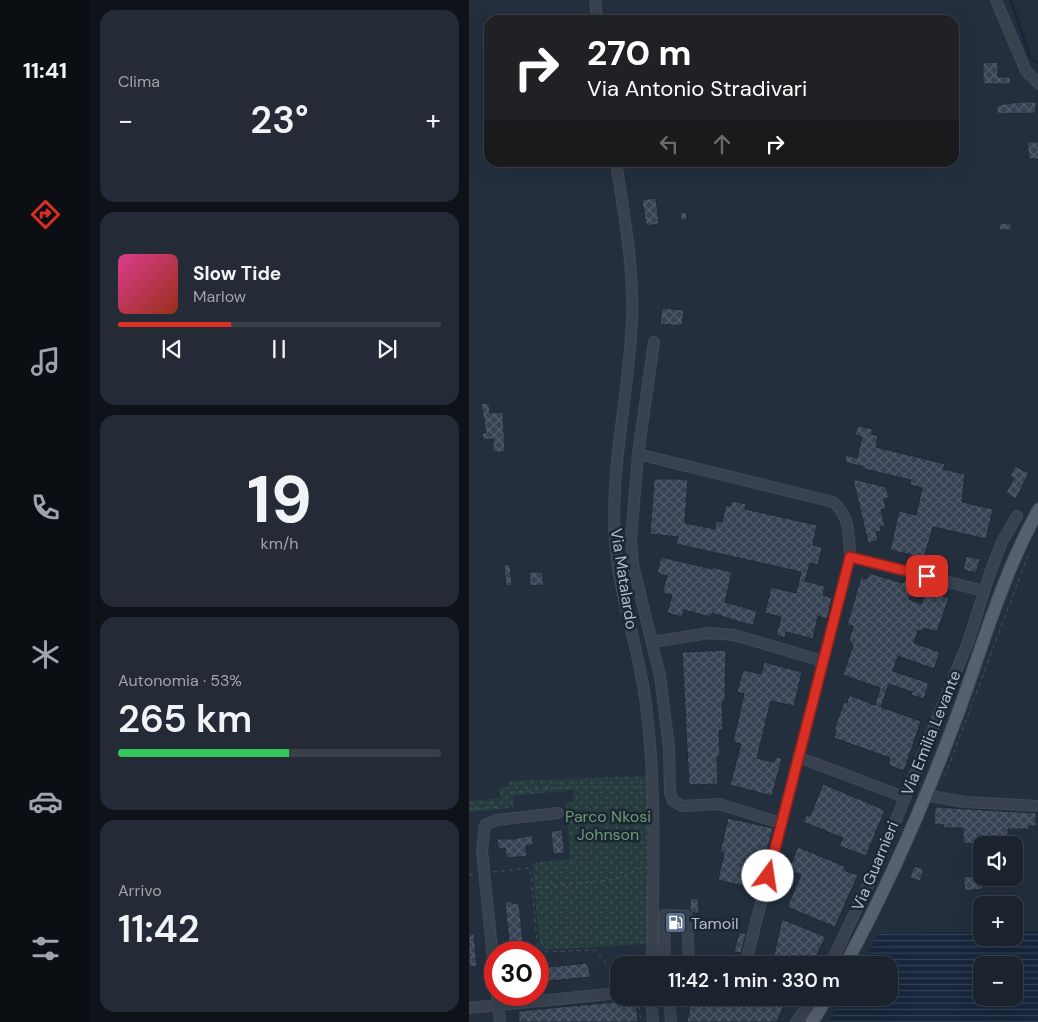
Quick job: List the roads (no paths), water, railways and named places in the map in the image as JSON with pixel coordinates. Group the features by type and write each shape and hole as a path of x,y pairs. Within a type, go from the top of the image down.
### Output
{"main road":[{"name":"Via Emilia Levante","path":"849,956 892,869 947,744 1019,544 1038,509"},
{"path":"812,1022 815,1006"}],"street":[{"path":"595,0 596,15"},
{"path":"996,0 1026,71 1038,84"},
{"name":"Via Matalardo","path":"617,167 632,264 632,320 617,450 614,496 615,544 646,704 653,787 652,956"},
{"path":"653,342 638,454 631,538 633,565 652,642 662,694 669,746 670,793 673,801 682,806 719,804 781,823"},
{"path":"638,454 837,505 849,529 850,557 747,956"},
{"name":"Via Guarnieri","path":"834,956 879,862 968,642 1002,542 1017,516"},
{"path":"850,557 984,591"},
{"path":"652,642 709,633 734,635 823,661"},
{"path":"968,642 982,648"},
{"path":"798,757 905,797"},
{"path":"924,795 965,802 1038,806"},
{"path":"491,941 482,838 485,825 497,820 558,813"},
{"path":"879,862 892,869"},
{"path":"665,956 664,915 687,916 689,956"},
{"path":"549,997 610,994"},
{"path":"469,1008 484,1004"},
{"path":"499,1006 500,1022"},
{"path":"652,1006 653,1022"},
{"path":"670,1006 671,1022"},
{"path":"795,1022 813,1006"}],"water":[{"path":"1038,931 1038,1022 828,1022 837,1006 898,1006 898,956 866,956 879,933 973,932 973,946 1023,946 1023,932"}],"waterway":[{"path":"1011,0 1030,57 1039,64"}],"place":[{"name":"Tamoil","path":"675,923"}],"park label":[{"name":"Parco Nkosi Johnson","path":"608,825"}]}
